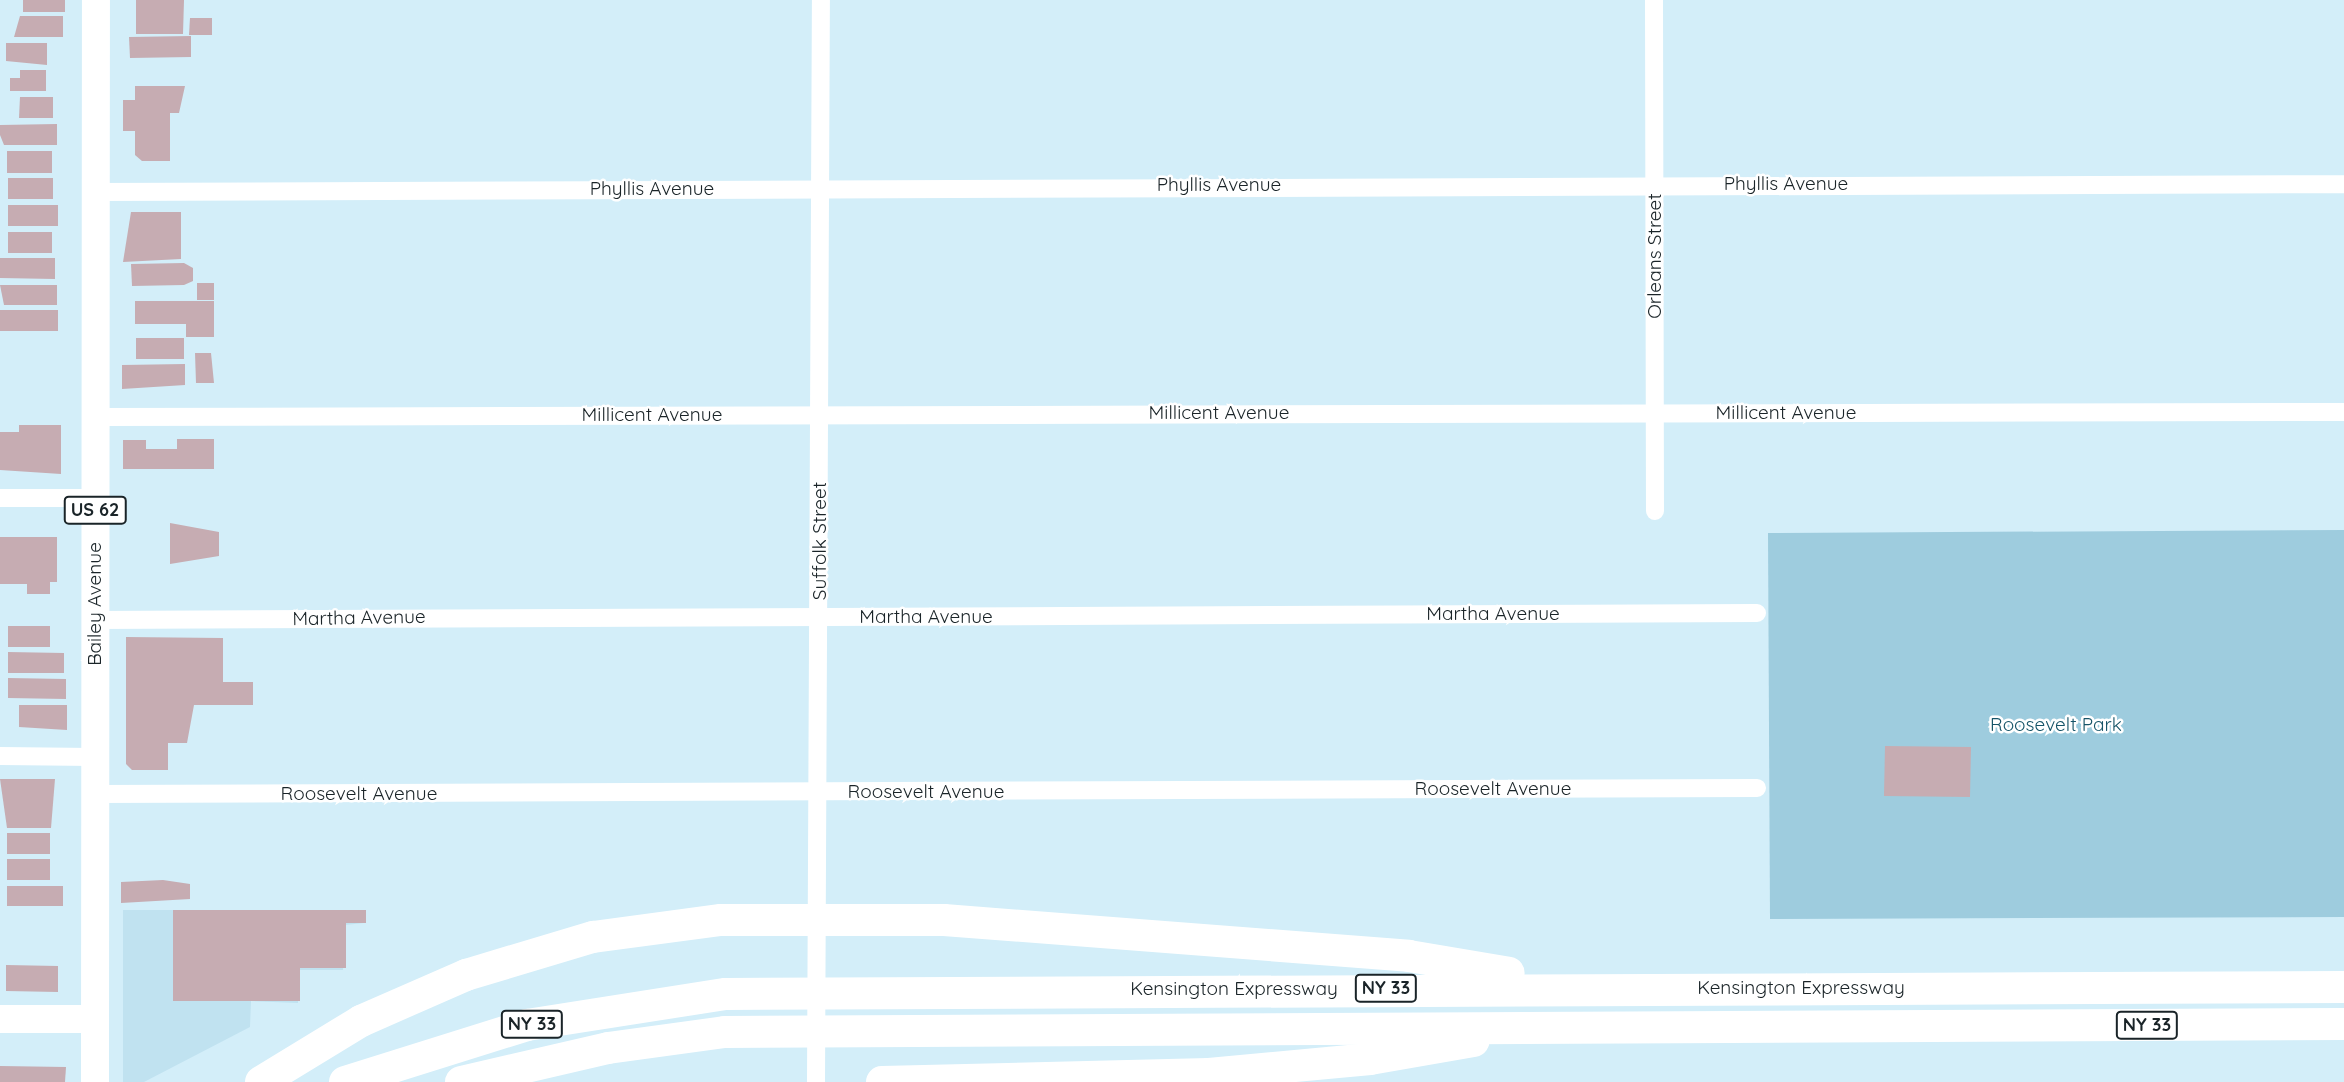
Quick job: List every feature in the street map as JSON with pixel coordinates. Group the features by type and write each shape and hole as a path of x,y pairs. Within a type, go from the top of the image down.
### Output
{"highway":[{"path":"261,1082 413,996 531,953 658,927 815,916 1409,956 1596,988"},
{"name":"Kensington Expressway","path":"345,1082 527,1025 726,994 895,990 2344,987"},
{"name":"Kensington Expressway","path":"461,1082 608,1048 726,1032 894,1028 2344,1024"},
{"path":"881,1082 1209,1074 1370,1059 1560,1026"}],"main road":[{"name":"Bailey Avenue","path":"95,1082 96,0"},
{"path":"0,1019 95,1019"}],"street":[{"name":"Suffolk Street","path":"816,1082 815,793 821,415 821,0"},
{"name":"Orleans Street","path":"1654,0 1655,511"},
{"name":"Phyllis Avenue","path":"95,191 1655,184 2344,184"},
{"name":"Millicent Avenue","path":"95,416 2344,412"},
{"path":"0,498 95,498"},
{"name":"Martha Avenue","path":"94,620 1757,613"},
{"path":"0,757 94,757"},
{"name":"Roosevelt Avenue","path":"94,794 1757,788"}],"shaded area":[{"path":"123,910 364,910 364,923 345,925 343,970 298,970 298,1003 251,1001 250,1027 144,1082 123,1082"}],"green space":[{"name":"Roosevelt Park","path":"2344,530 2344,917 1770,919 1768,533"}],"building":[{"path":"23,0 65,0 65,12 23,12"},
{"path":"136,0 184,0 183,34 136,34"},
{"path":"20,16 63,16 63,37 14,37"},
{"path":"190,18 212,18 212,35 189,35"},
{"path":"191,36 191,57 130,58 129,37"},
{"path":"6,43 47,43 47,65 6,61"},
{"path":"20,70 46,70 46,91 10,91 10,78 20,78"},
{"path":"135,86 185,86 179,113 170,113 170,161 142,161 135,155 135,131 123,131 123,100 135,100"},
{"path":"20,97 53,97 53,118 19,118"},
{"path":"57,124 57,145 4,145 0,135 0,125"},
{"path":"7,151 52,151 52,173 7,173"},
{"path":"8,178 53,178 53,199 8,199"},
{"path":"8,205 58,205 58,226 8,226"},
{"path":"131,212 181,212 181,259 123,262"},
{"path":"8,232 52,232 52,253 8,253"},
{"path":"0,258 55,258 55,279 0,278"},
{"path":"184,263 193,268 193,281 184,285 132,286 131,264"},
{"path":"197,283 214,283 214,300 197,300"},
{"path":"0,285 57,285 57,305 4,305"},
{"path":"135,301 214,301 214,337 186,337 186,324 135,324"},
{"path":"0,310 58,310 58,331 0,331"},
{"path":"136,338 184,338 184,359 136,359"},
{"path":"195,353 211,353 214,383 196,383"},
{"path":"185,364 185,385 122,389 122,365"},
{"path":"19,425 61,425 61,474 0,470 0,432 19,432"},
{"path":"177,439 214,439 214,469 123,469 123,440 146,440 146,449 177,449"},
{"path":"170,523 219,532 219,556 170,564"},
{"path":"0,537 57,537 57,582 50,582 50,594 27,594 27,584 0,584"},
{"path":"8,626 50,626 50,647 8,647"},
{"path":"126,637 223,638 223,682 253,682 253,705 194,705 187,743 168,743 168,770 132,770 126,764"},
{"path":"8,652 64,653 64,673 8,673"},
{"path":"8,678 66,679 66,699 8,698"},
{"path":"19,705 67,705 67,730 19,727"},
{"path":"1885,746 1971,747 1970,797 1884,796"},
{"path":"0,779 55,779 51,828 7,828"},
{"path":"7,833 50,833 50,854 7,854"},
{"path":"7,859 50,859 50,880 7,880"},
{"path":"163,880 190,884 190,899 121,903 121,882"},
{"path":"7,886 63,886 63,906 7,906"},
{"path":"173,910 366,910 366,923 346,923 346,968 300,968 300,1001 173,1001"},
{"path":"6,965 58,966 58,992 6,991"},
{"path":"0,1066 66,1067 65,1082 0,1082"}]}
